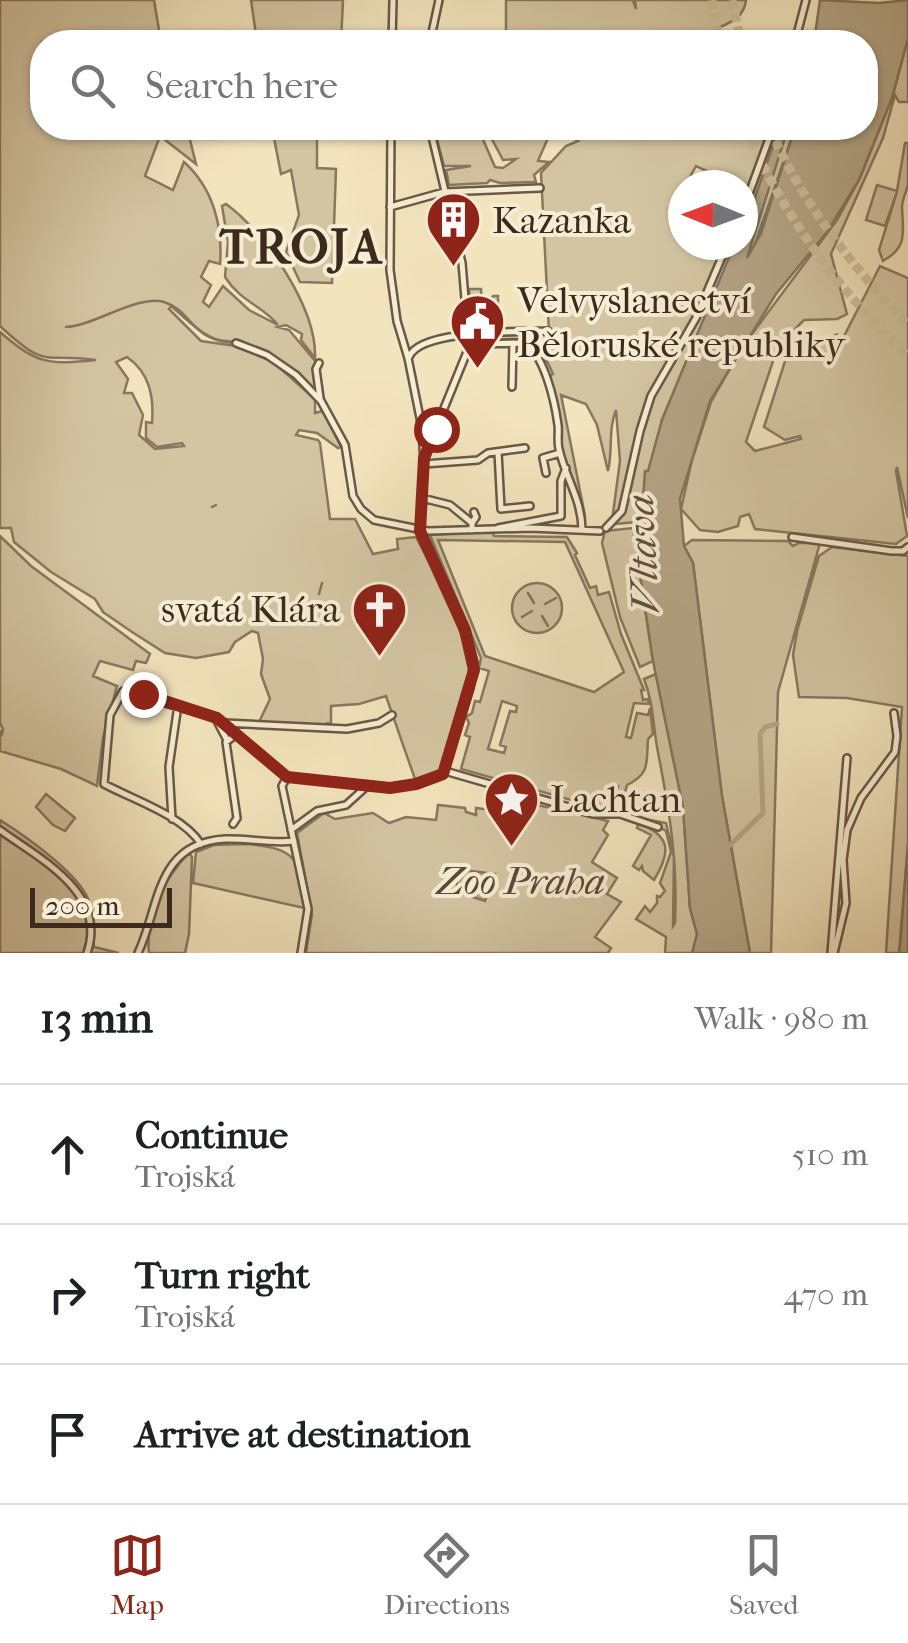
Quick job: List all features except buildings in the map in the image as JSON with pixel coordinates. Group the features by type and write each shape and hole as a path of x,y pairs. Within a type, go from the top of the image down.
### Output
{"street":[{"path":"392,0 392,30"},
{"path":"433,30 439,0"},
{"path":"798,30 806,0"},
{"path":"217,718 230,738 287,777 367,786 416,784 445,771 470,688 474,662 465,630 420,528 422,428 392,294 391,140"},
{"path":"424,461 469,344 462,263 433,140"},
{"path":"758,170 769,140"},
{"path":"390,207 444,192 540,188"},
{"path":"236,344 267,356 296,375 321,400 345,445 350,484 360,509 384,524 428,531 472,526 603,530 622,511 651,396 696,318 721,260"},
{"path":"408,358 417,346 467,334 548,330"},
{"path":"512,386 513,343"},
{"path":"469,344 528,345 539,357 582,530"},
{"path":"319,363 316,370 321,400"},
{"path":"422,428 427,434 434,433"},
{"path":"424,461 478,460 488,453 525,448"},
{"path":"498,452 501,509 530,506"},
{"path":"546,472 544,458 560,453"},
{"path":"495,529 561,516 561,481 566,467"},
{"path":"422,498 450,505 472,526"},
{"path":"472,526 474,512"},
{"path":"792,537 892,552 908,547"},
{"path":"198,845 188,830 172,819 104,784 106,736 123,691 178,705 225,723 347,729 378,723 392,715"},
{"path":"172,819 168,778 178,705"},
{"path":"832,953 846,903 843,860 847,830 862,798 895,752 898,736 894,713"},
{"path":"225,723 238,820"},
{"path":"832,953 847,758"},
{"path":"445,771 593,814 621,814 658,827"},
{"path":"287,777 282,786 308,909 301,953"},
{"path":"291,830 317,811 346,804 367,786"},
{"path":"0,830 72,884 89,921 87,953"},
{"path":"138,953 162,880 180,857 198,845 222,839 294,841"}],"green space":[{"path":"0,0 154,0 159,30 30,30 30,140 158,140 145,176 173,190 184,162 209,196 218,222 220,264 209,261 201,277 211,285 203,302 209,307 223,286 249,310 278,325 225,277 228,242 222,206 226,204 257,233 286,273 307,317 315,358 301,340 302,334 286,325 278,327 289,330 316,362 317,392 266,353 242,343 215,339 171,306 169,309 201,341 236,346 273,362 315,399 315,413 322,411 341,447 317,433 299,430 296,435 320,443 330,519 355,519 373,554 398,549 397,539 416,537 452,606 472,669 441,769 416,782 386,696 359,704 331,706 331,726 259,722 270,699 261,674 263,659 258,633 252,631 235,642 229,652 196,658 165,653 103,612 95,599 51,572 14,542 11,528 0,528 0,332 24,351 44,360 96,360 45,357 0,326","holes":["127,357 141,370 152,404 152,423 146,422 146,438 157,447 182,443 184,446 155,449 139,435 143,415 132,393 124,393 128,379 116,362"]},
{"path":"251,0 343,0 342,30 255,30"},
{"path":"506,0 633,0 636,9 635,0 746,0 739,16 714,30 506,30"},
{"path":"908,38 908,102 899,102 895,95 883,138 831,254 847,314 837,319 804,320 778,346 746,442 755,451 801,439 800,436 785,440 764,427 787,355 836,335 834,339 841,342 880,266 908,278 908,518 897,467 896,471 907,536 896,544 755,529 749,514 740,517 738,526 718,532 700,530 681,509 711,402 743,346 837,220 878,140"},
{"path":"165,140 190,140 196,164"},
{"path":"274,140 317,140 317,168 336,169 332,283 300,282 286,252 299,215 291,170 281,174"},
{"path":"437,140 483,140 495,167 503,168 516,159 503,160 492,140 547,140 538,161 549,162 534,175 536,182 490,180 449,185 446,170 471,166 444,166"},
{"path":"576,140 764,140 755,170 705,170 696,166 694,170 668,170 668,260 718,260 650,394 696,318 722,260 729,260 662,420 637,522 614,524 621,507 612,521 620,461 616,410 608,471 597,425 586,404 561,395 583,518 560,444 546,377 553,374 546,359 524,340 471,338 549,332 541,173"},
{"path":"772,140 791,140 758,236 758,178"},
{"path":"905,143 908,184 902,204 902,238 897,250 883,261 879,250 897,192 885,226 866,220 877,185 897,191"},
{"path":"469,289 481,289 482,304 498,296 498,304 483,308 483,323 498,315 497,327 475,330 471,326"},
{"path":"633,528 653,661 640,667 620,617 602,543 605,531"},
{"path":"492,532 494,536 567,537 590,588 596,586 598,595 609,592 644,690 643,700 648,699 649,704 634,703 626,737 631,738 637,713 648,715 650,708 653,734 648,739 644,772 627,785 619,813 609,810 618,786 613,784 604,810 591,811 593,806 461,769 470,737 465,735 469,723 466,717 472,713 475,701 480,702 489,671 479,668 481,658 430,535","holes":["438,540 565,542 624,672 594,692 485,656","502,701 517,706 516,712 510,711 500,745 506,747 504,753 488,749"]},
{"path":"0,536 31,566 150,654 146,663 136,661 133,670 100,661 93,676 117,686 103,738 97,786 61,769 0,751"},
{"path":"692,540 788,541 793,546 820,543 778,692 771,953 750,953 722,796 693,563 684,546"},
{"path":"832,547 908,556 908,844 899,953 886,953 902,707 847,698 799,697 793,655 797,631 819,556"},
{"path":"537,583 554,591 562,608 554,625 537,633 520,625 512,608 520,591"},
{"path":"656,674 683,807 690,908 697,934 692,953 665,953 666,937 636,919 645,906 650,912 657,896 665,891 660,883 671,852 666,831 645,819 666,823 674,856 644,679","holes":["674,859 676,900 673,926"]},
{"path":"46,794 75,818 65,831 53,825 36,807"},
{"name":"Zoo Praha","path":"501,800 608,821 603,830 608,835 592,862 617,878 607,894 621,902 595,937 611,948 608,953 306,953 312,914 297,833 324,813 335,819 373,813 389,823 406,817 436,820 438,805 465,808 476,815 476,808 491,810"},
{"path":"0,820 73,878 90,905 94,947 119,953 90,953 89,911 80,894 51,864 0,827"},
{"path":"639,823 657,833 665,846 664,861 654,880 642,866 639,870 633,866 651,835 637,828"},
{"path":"0,831 48,867 77,897 88,932 84,953 0,953"},
{"path":"248,844 278,849 293,860 298,868 304,908 193,883 196,852 214,845"},
{"path":"189,853 189,934 185,953 149,953 150,925 158,898"}],"water":[{"path":"820,0 908,0 908,38 878,133 878,30 816,30"},
{"path":"775,140 784,140 758,223 758,189"},
{"name":"Vltava","path":"791,140 875,140 859,180 827,232 776,294 710,401 680,499 684,546 693,563 722,796 750,953 692,953 697,934 690,908 683,807 653,661 633,528 642,512 645,471 662,420 728,260 758,260 758,238"},
{"path":"908,844 908,953 899,953 900,946"},
{"path":"464,870 495,874 485,901 457,892 457,874"}],"waterway":[{"path":"66,327 142,302 164,302 209,337 236,343"},
{"path":"304,380 316,391"},
{"path":"212,507 216,505"},
{"path":"319,594 322,583"},
{"path":"528,593 534,603"},
{"path":"545,604 556,598"},
{"path":"522,617 532,611"},
{"path":"542,616 548,626"},
{"path":"727,848 763,813 760,734 765,727 777,724"}],"tunnel":[{"path":"712,0 717,30"},
{"path":"732,0 738,30"},
{"path":"752,140 777,191 815,251 859,306 908,356"},
{"path":"776,140 797,182 830,232 908,325"}],"place":[{"name":"Kazanka","path":"453,269"},
{"name":"Velvyslanectví Běloruské republiky","path":"478,371"},
{"name":"svatá Klára","path":"379,658"},
{"name":"Lachtan","path":"511,848"}],"district":[{"name":"TROJA","path":"302,247"}],"route":[{"path":"143,694 217,718 287,777 390,788 443,774 474,670 465,630 420,531 424,458 436,429"}]}
